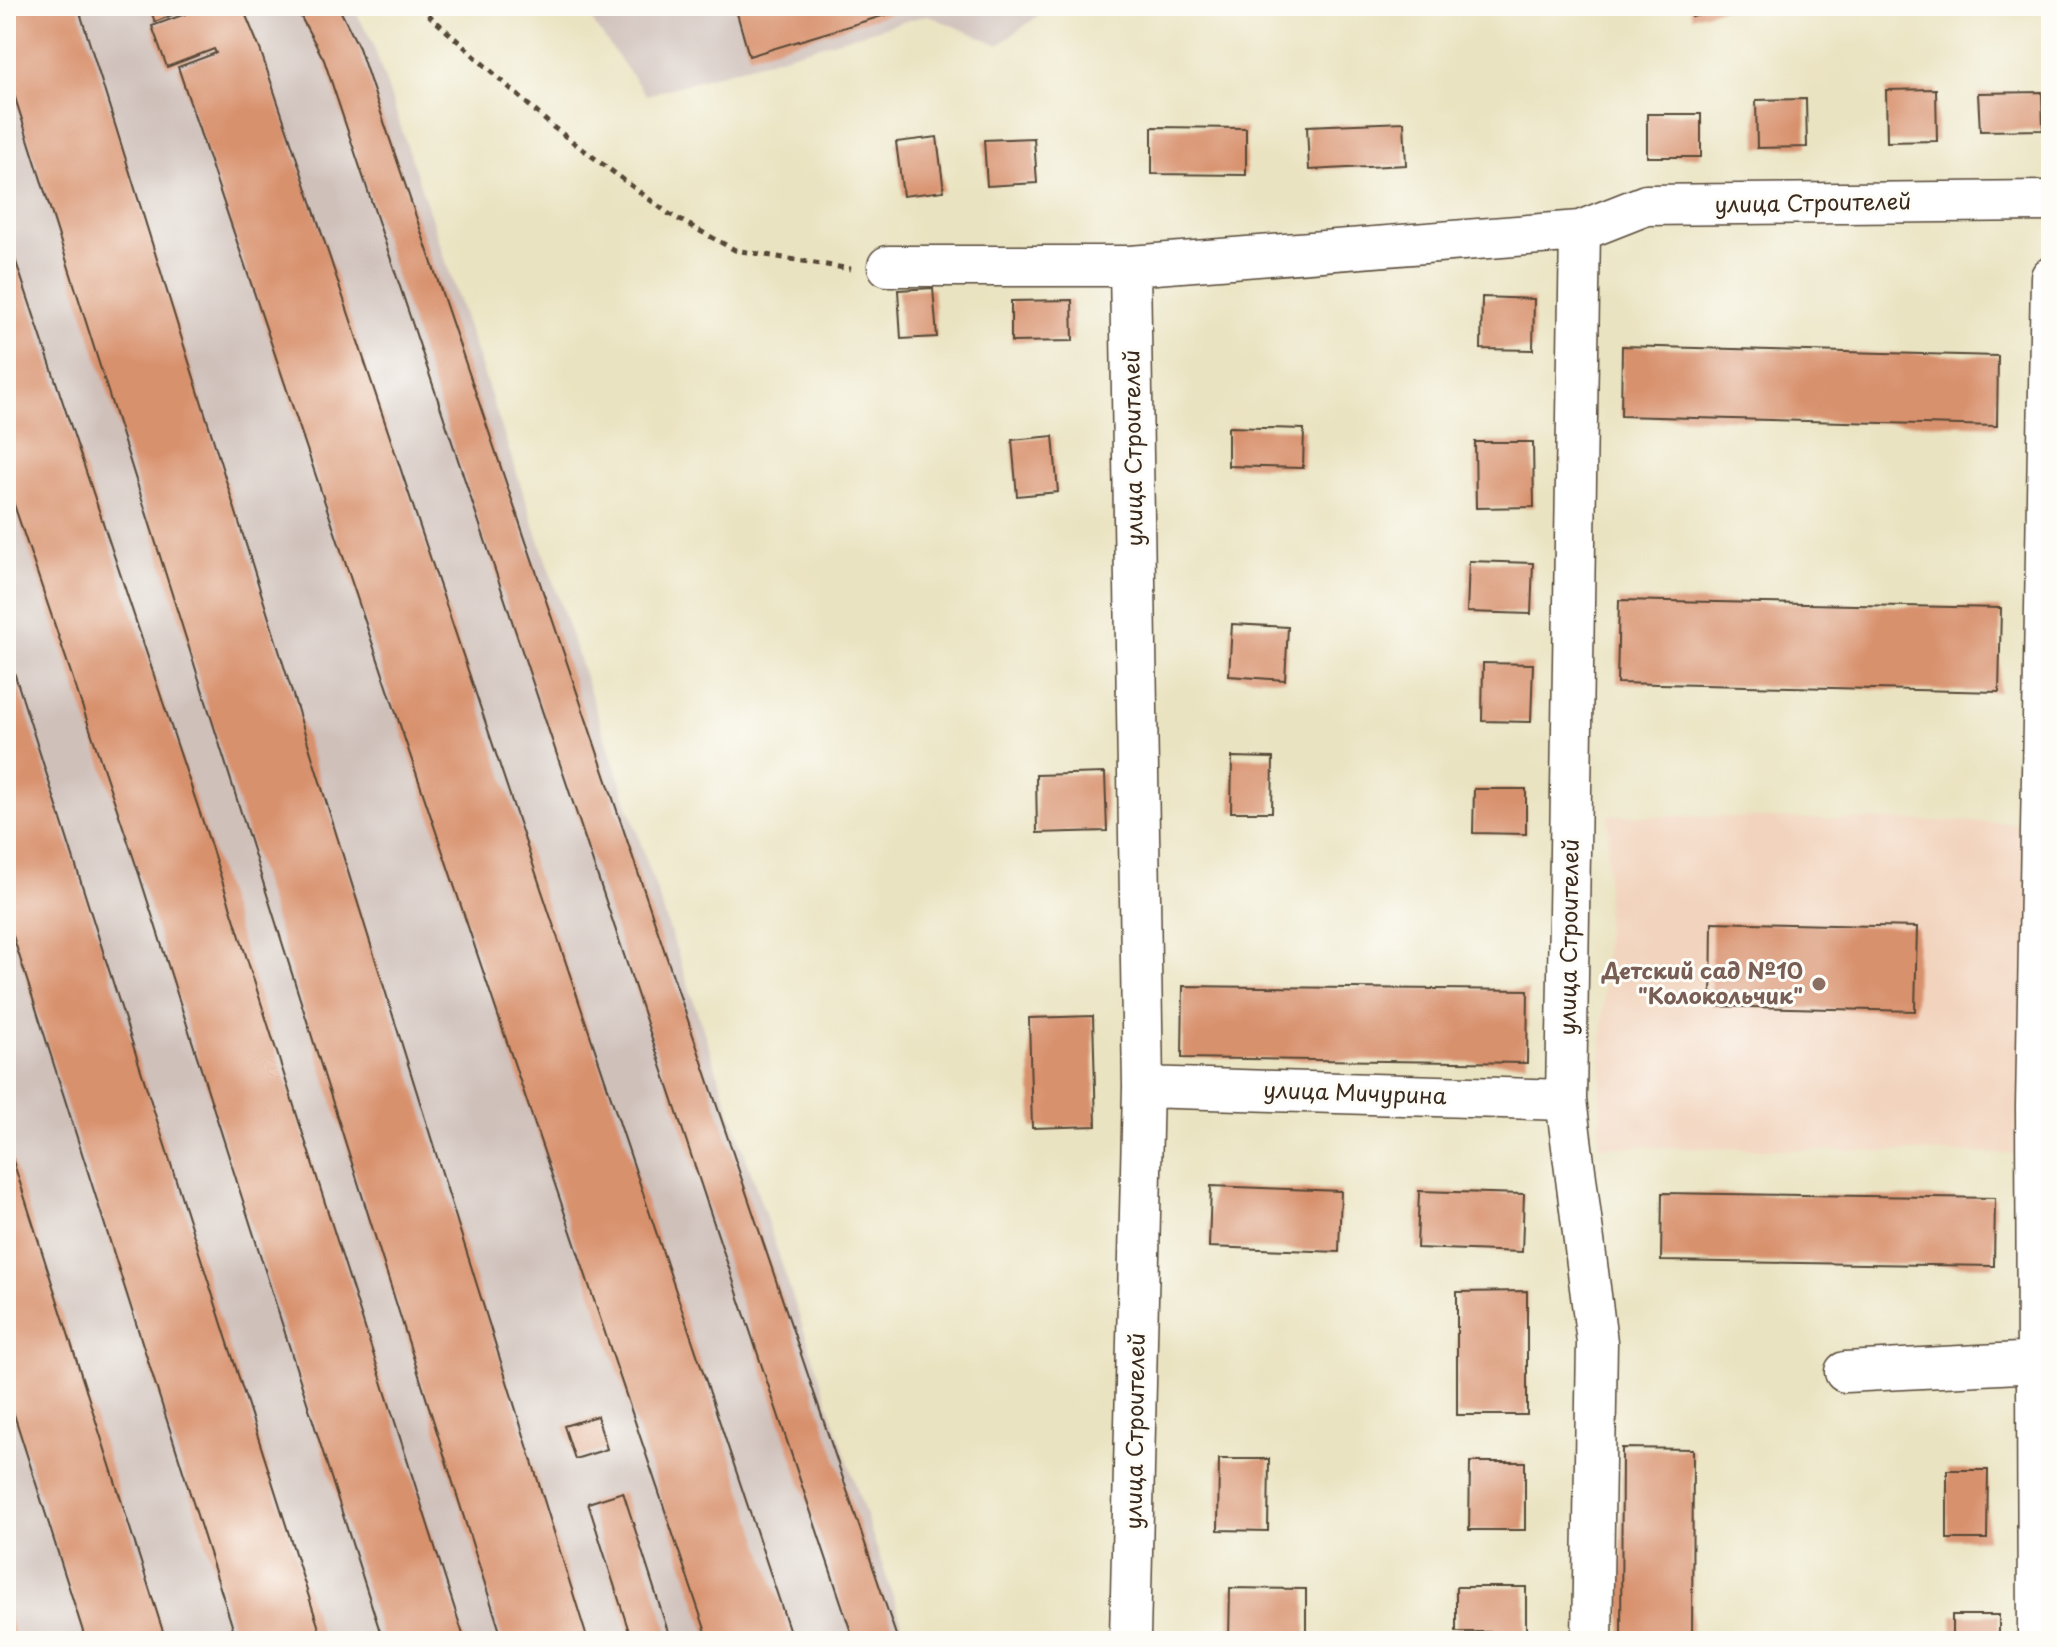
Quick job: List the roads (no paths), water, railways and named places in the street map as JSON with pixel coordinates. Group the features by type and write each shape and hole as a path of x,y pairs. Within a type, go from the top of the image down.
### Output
{"street":[{"name":"улица Строителей","path":"888,266 1130,266 1580,231 1646,205 2051,201"},
{"name":"улица Строителей","path":"1580,231 1566,1100 1597,1342 1592,1641"},
{"name":"улица Строителей","path":"1130,266 1143,1087 1130,1637"},
{"path":"2038,1641 2038,1362 2044,1107 2051,277"},
{"name":"улица Мичурина","path":"1143,1087 1566,1100"},
{"path":"1845,1372 2038,1362"}],"place":[{"name":"Детский сад №10 \"Колокольчик\"","path":"1819,984"}]}
